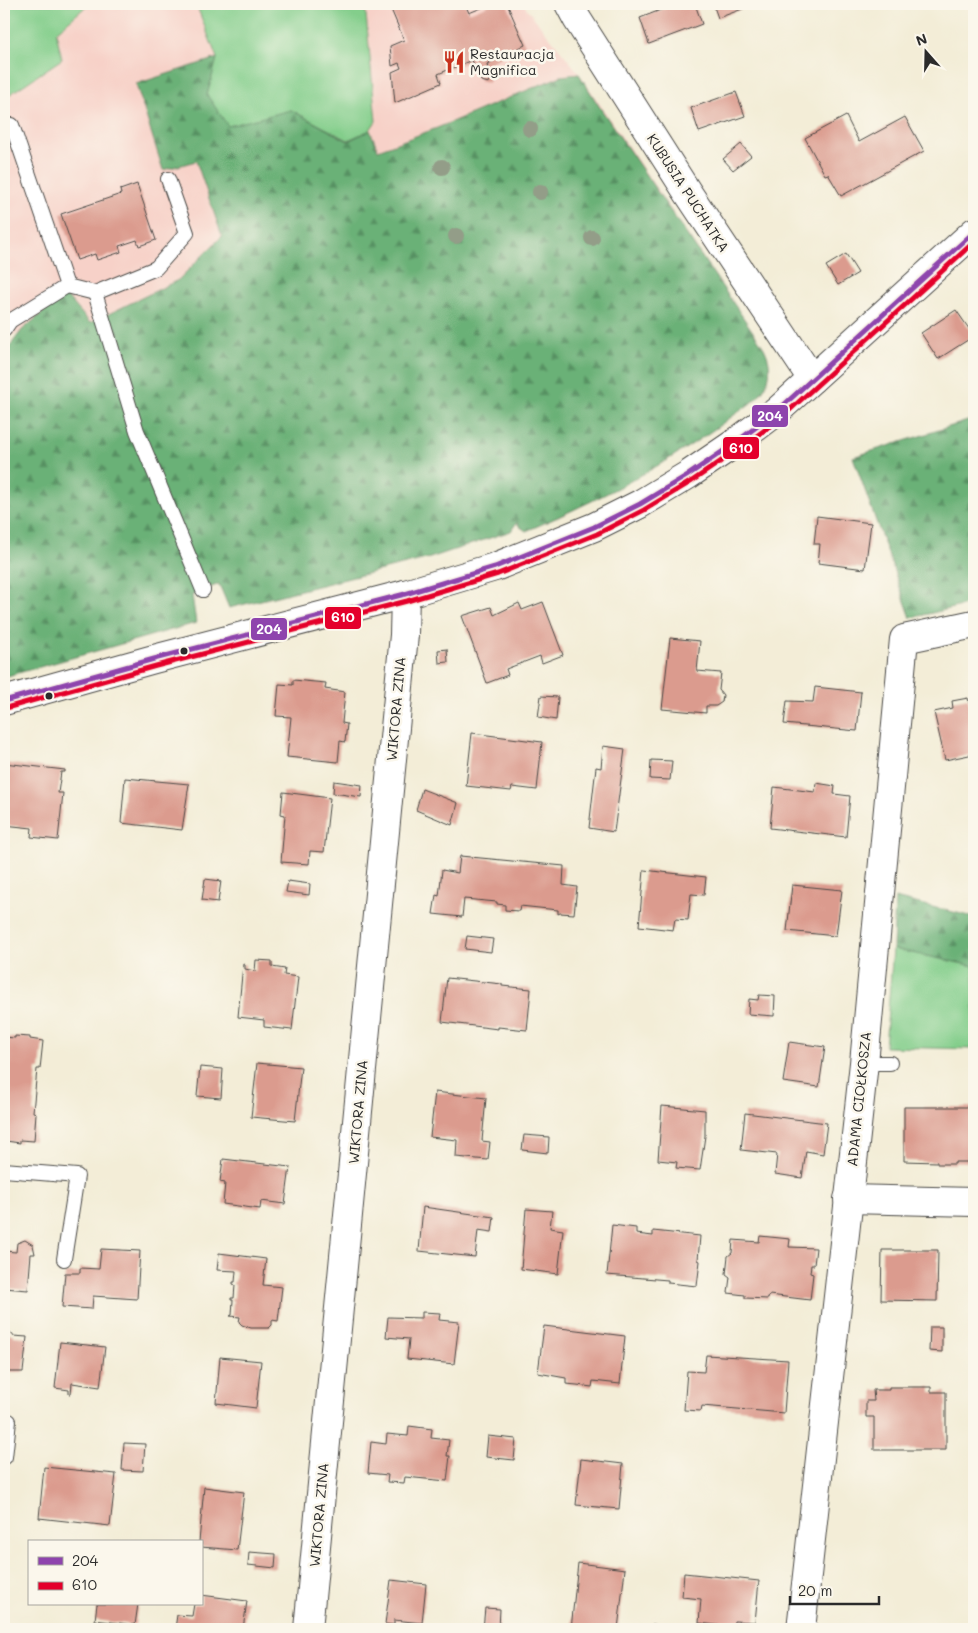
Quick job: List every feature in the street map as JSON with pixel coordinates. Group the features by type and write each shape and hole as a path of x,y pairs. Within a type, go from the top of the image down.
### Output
{"street":[{"name":"KUBUSIA PUCHATKA","path":"569,4 577,20 688,193 812,379"},
{"path":"4,700 405,594 494,567 594,527 640,504 688,475 776,412 974,232"},
{"name":"WIKTORA ZINA","path":"308,1629 403,645 405,594"},
{"name":"ADAMA CIOŁKOSZA","path":"801,1629 848,1200 877,1063 904,640 974,624"},
{"path":"848,1200 974,1202"}],"lane":[{"path":"12,125 68,286"},
{"path":"4,330 10,322 68,286 95,293 156,268 187,233 168,179"},
{"path":"95,293 137,431 203,590"},
{"path":"4,1170 77,1176 64,1259"},
{"path":"4,1457 9,1420"}],"shaded area":[{"path":"4,4 524,4 579,73 764,348 769,361 770,374 766,386 758,396 734,414 566,514 526,531 376,168 222,236 178,280 90,323 4,336"}],"green space":[{"path":"4,4 89,4 56,32 62,59 6,97 4,128"},
{"path":"196,4 365,4 376,121 370,130 348,140 291,110 228,127 207,95 217,58"},
{"path":"217,58 207,95 228,126 291,110 348,141 370,130 378,150 437,128 561,76 579,74 764,348 770,366 768,380 760,395 750,403 706,435 657,466 580,507 526,531 517,522 511,531 430,558 229,608 219,584 192,595 196,623 4,677 4,354 22,330 65,294 90,323 178,280 222,236 196,161 163,170 136,84"},
{"path":"974,419 974,603 911,618 853,457"},
{"path":"895,898 974,917 974,966 893,949"},
{"path":"893,949 974,966 974,1049 885,1047"}],"building":[{"path":"386,4 465,4 469,13 491,4 507,4 525,45 487,64 488,69 491,70 489,83 481,81 472,60 438,74 441,83 395,103 392,72 401,68 399,63 392,66 390,46 404,40 390,7 386,8"},
{"path":"676,4 695,4 702,24 649,44 640,18"},
{"path":"713,4 756,4 718,18"},
{"path":"736,92 745,116 699,132 691,108"},
{"path":"846,116 859,142 905,117 924,151 841,196 828,174 825,175 805,138"},
{"path":"741,144 751,156 733,170 723,159"},
{"path":"137,184 156,240 139,246 137,240 119,246 121,252 97,260 95,254 77,260 61,214 121,194 120,190"},
{"path":"846,254 858,273 838,285 826,266"},
{"path":"956,310 974,336 938,359 921,333"},
{"path":"817,516 871,523 865,569 818,563 820,544 814,544"},
{"path":"543,602 563,655 542,663 540,656 506,669 508,675 487,683 462,616 491,607 494,615 519,603 522,610"},
{"path":"670,638 700,641 697,671 721,673 719,690 723,695 722,702 716,706 706,706 706,713 662,709"},
{"path":"447,649 448,662 439,663 438,650"},
{"path":"293,680 326,683 325,689 345,692 342,723 347,724 345,742 340,741 338,762 287,757 291,717 276,716 279,684 293,685"},
{"path":"815,687 861,692 857,731 784,724 787,701 813,702"},
{"path":"541,696 558,697 556,720 538,717"},
{"path":"968,698 969,703 974,702 974,754 945,760 934,712 953,708 952,701"},
{"path":"472,733 542,742 537,790 512,787 511,791 466,786"},
{"path":"603,746 625,749 614,832 589,828 596,767 601,768"},
{"path":"651,760 672,761 670,780 650,779"},
{"path":"4,763 65,770 65,772 61,772 58,793 63,793 58,840 31,837 32,828 4,825"},
{"path":"125,778 189,784 182,830 121,823"},
{"path":"334,781 362,785 361,797 333,793"},
{"path":"816,783 835,786 834,794 850,796 846,837 770,828 774,787 815,792"},
{"path":"422,789 458,803 452,825 416,810"},
{"path":"283,792 330,798 324,852 310,851 309,864 281,862 285,815 281,814"},
{"path":"460,856 564,866 563,885 577,887 574,914 558,914 558,910 520,906 519,911 505,910 505,905 497,904 497,902 464,899 462,917 433,914 436,895 439,896 442,870 458,873"},
{"path":"644,870 706,877 704,895 691,894 688,920 675,919 673,930 639,926"},
{"path":"205,879 221,881 218,902 202,900"},
{"path":"288,881 310,884 309,895 286,892"},
{"path":"792,885 842,890 836,936 787,931"},
{"path":"467,936 493,939 491,952 465,949"},
{"path":"256,960 272,961 272,967 285,969 284,975 298,977 292,1030 264,1027 264,1020 238,1017 243,964 245,969 255,971"},
{"path":"447,978 531,989 527,1030 498,1027 498,1029 442,1022"},
{"path":"759,995 775,996 774,1016 748,1014 749,999 758,1000"},
{"path":"15,1036 30,1037 30,1039 43,1041 40,1069 37,1069 33,1112 36,1113 34,1141 20,1140 20,1143 4,1139 4,1037 15,1038"},
{"path":"789,1042 825,1047 819,1087 783,1082"},
{"path":"257,1063 301,1067 295,1121 251,1117"},
{"path":"200,1067 223,1069 221,1098 197,1096"},
{"path":"435,1092 486,1098 482,1141 490,1142 488,1160 456,1157 457,1140 430,1137"},
{"path":"662,1106 705,1110 705,1136 700,1170 676,1168 677,1162 658,1160"},
{"path":"904,1107 974,1107 974,1165 970,1165 969,1162 937,1164 937,1162 904,1161"},
{"path":"745,1113 827,1123 823,1154 806,1151 802,1178 775,1174 777,1154 741,1150"},
{"path":"524,1135 549,1137 548,1153 522,1150"},
{"path":"223,1159 290,1167 285,1204 261,1201 260,1209 223,1204 225,1183 220,1182"},
{"path":"423,1207 494,1217 492,1232 478,1230 475,1257 419,1251"},
{"path":"526,1209 552,1211 550,1228 563,1230 558,1274 521,1269"},
{"path":"612,1225 636,1228 636,1234 653,1236 653,1231 700,1236 697,1286 668,1283 668,1280 607,1275"},
{"path":"760,1236 790,1239 789,1247 816,1248 814,1265 811,1265 810,1273 813,1274 810,1300 769,1295 768,1299 745,1298 745,1295 728,1293 730,1277 726,1274 728,1256 732,1253 733,1240 759,1242"},
{"path":"25,1240 33,1245 35,1254 31,1254 28,1290 4,1288 4,1251 16,1252 17,1243"},
{"path":"101,1249 140,1251 137,1299 93,1296 92,1309 62,1307 65,1273 80,1273 80,1268 99,1269"},
{"path":"882,1250 938,1250 937,1301 881,1300"},
{"path":"219,1253 266,1259 263,1285 282,1287 278,1321 272,1320 272,1325 269,1328 251,1328 239,1322 240,1317 230,1316 232,1315 233,1300 231,1298 234,1298 235,1285 233,1282 235,1282 236,1271 217,1270"},
{"path":"422,1312 440,1313 439,1320 459,1322 454,1364 407,1359 409,1339 386,1337 388,1317 422,1318"},
{"path":"544,1326 625,1336 620,1384 593,1381 592,1387 566,1384 566,1378 538,1373"},
{"path":"930,1327 942,1327 942,1352 929,1351"},
{"path":"4,1333 27,1337 23,1372 4,1372"},
{"path":"60,1342 105,1347 100,1387 72,1383 71,1394 69,1394 69,1390 55,1388"},
{"path":"706,1355 788,1360 784,1413 702,1406 701,1411 684,1410 687,1371 704,1372"},
{"path":"220,1357 261,1361 256,1408 216,1403"},
{"path":"889,1387 931,1387 931,1392 946,1392 946,1450 874,1450 874,1417 866,1417 866,1401 874,1401 873,1390 889,1390"},
{"path":"409,1426 432,1429 431,1438 449,1440 447,1456 450,1456 447,1481 405,1477 404,1483 387,1482 388,1475 368,1473 371,1442 386,1444 387,1434 408,1436"},
{"path":"488,1436 516,1439 514,1460 486,1457"},
{"path":"124,1443 145,1444 143,1471 122,1470"},
{"path":"581,1459 623,1464 619,1509 576,1505"},
{"path":"44,1467 116,1474 110,1526 39,1518"},
{"path":"204,1487 244,1492 237,1550 202,1547 202,1540 199,1540"},
{"path":"249,1552 276,1554 275,1568 248,1565"},
{"path":"578,1563 625,1569 618,1629 571,1629"},
{"path":"684,1573 759,1581 755,1622 734,1621 733,1627 699,1623 701,1599 682,1597"},
{"path":"391,1580 426,1584 422,1623 394,1620 394,1625 385,1624"},
{"path":"202,1595 247,1601 243,1629 175,1629 177,1615 192,1616 194,1606 202,1606"},
{"path":"97,1606 138,1606 135,1625 95,1620"},
{"path":"485,1608 500,1609 499,1629 483,1629"},
{"path":"652,1624 678,1627 678,1629 651,1629"}],"transit line":[{"name":"204","path":"4,701 154,659 405,594 495,567 594,527 640,504 688,475 776,412 974,232"},
{"name":"610","path":"6,708 156,666 407,601 498,574 597,534 644,510 692,481 781,418 974,242"}],"place":[{"name":"Restauracja Magnifica","path":"454,62"}]}
